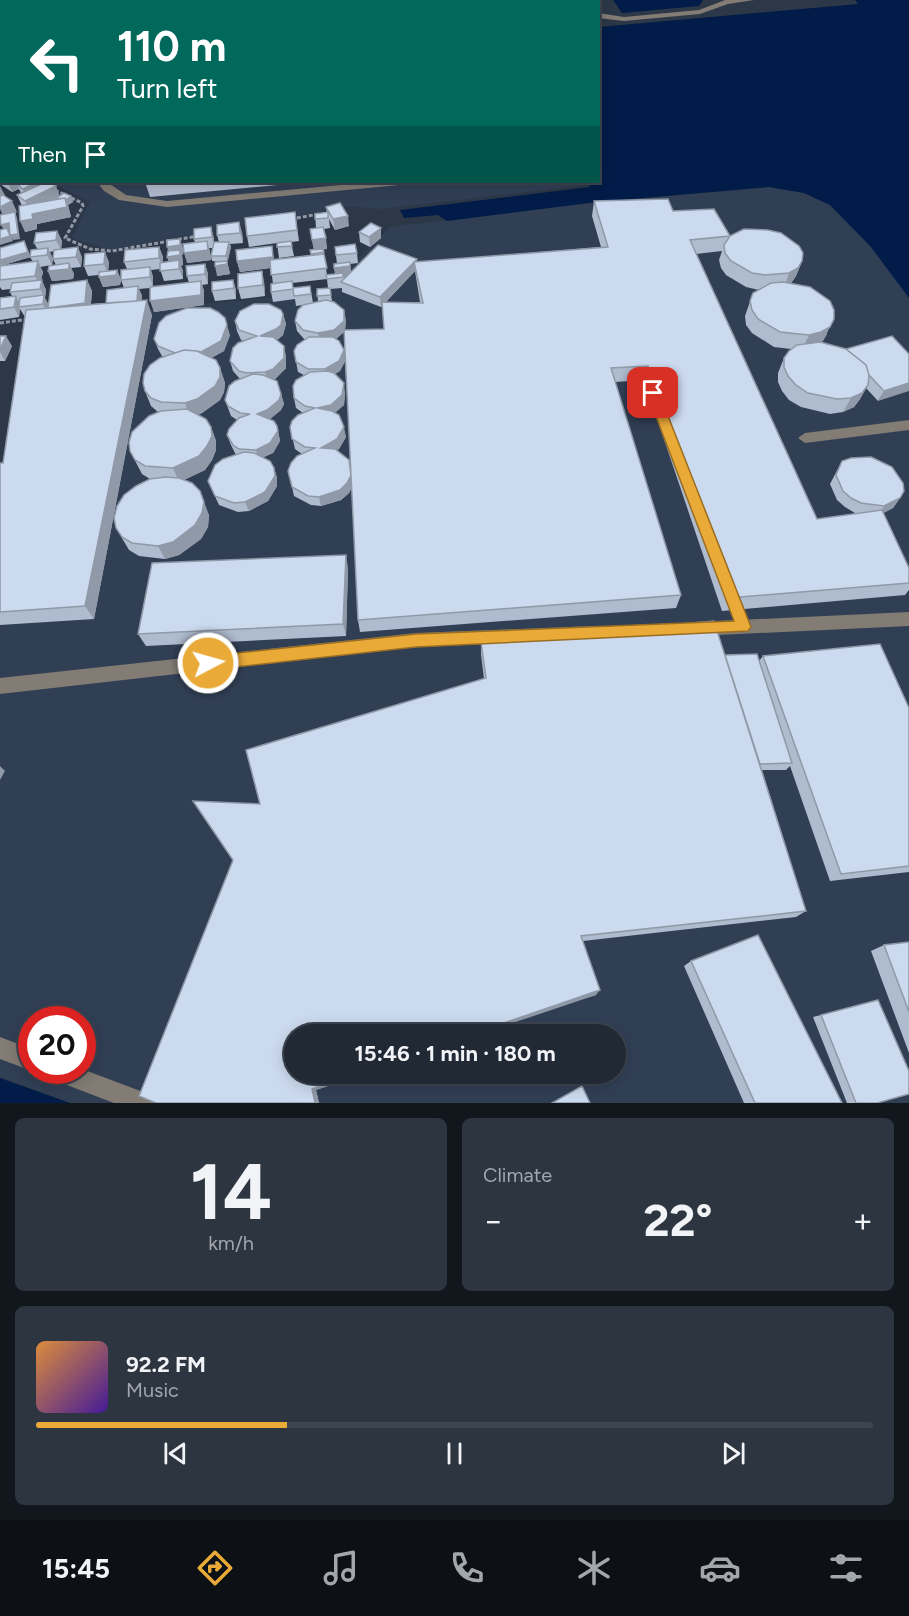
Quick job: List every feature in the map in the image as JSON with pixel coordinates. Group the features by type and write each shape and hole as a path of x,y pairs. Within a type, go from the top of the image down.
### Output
{"lane":[{"path":"600,15 624,19 700,12 727,2 750,0"},
{"path":"103,183 107,190 133,201 167,204 389,183"},
{"path":"805,438 909,425"},
{"path":"685,629 741,621 909,619"},
{"path":"0,686 416,640 615,632"},
{"path":"0,1048 18,1055"},
{"path":"93,1084 143,1103"}],"path":[{"path":"47,186 82,203 83,207 64,238 80,242 91,250 126,249 206,235"},
{"path":"286,220 320,214"},
{"path":"0,323 30,319"}],"shaded area":[{"path":"52,183 588,183 589,185 378,209 351,206 108,250 72,238 90,202"},
{"path":"769,187 804,193 830,205 871,247 909,298 909,1103 70,1103 19,1084 96,1084 96,1006 18,1006 18,1084 0,1077 0,474 10,474 28,321 325,292 390,227 597,202"}],"water":[{"path":"600,0 909,0 909,298 871,247 830,205 804,193 769,187 597,202 447,221 438,215 404,218 400,210 590,187 588,183 600,183"},
{"path":"0,1078 70,1103 0,1103"}],"pier":[{"path":"600,0 613,0 622,13 699,6 703,0 855,0 858,4 600,27"}],"building":[{"path":"20,183 35,183 23,189 17,184"},
{"path":"44,183 56,186 25,201 17,195"},
{"path":"64,193 71,196 66,200 65,198 55,199"},
{"path":"3,195 12,201 0,207 0,196"},
{"path":"65,198 67,207 32,214 33,219 20,221 19,206"},
{"path":"668,199 673,211 714,209 730,236 690,240 817,519 882,510 909,568 909,583 728,598 648,366 611,368 681,595 358,620 344,330 384,329 382,302 423,303 414,262 608,247 594,201"},
{"path":"340,203 348,216 333,219 326,207"},
{"path":"15,212 18,234 10,235 9,223 1,225 0,215"},
{"path":"295,212 297,230 247,236 245,218"},
{"path":"328,212 328,218 315,219 315,214"},
{"path":"239,222 240,233 217,235 217,225"},
{"path":"371,223 381,228 369,237 359,232"},
{"path":"211,227 212,237 194,239 194,229"},
{"path":"323,227 326,238 312,240 310,229"},
{"path":"7,228 10,236 0,239 0,230"},
{"path":"744,229 781,233 799,246 803,253 802,261 798,268 789,273 765,275 752,273 731,261 725,253 724,245 730,236"},
{"path":"57,231 56,240 34,243 36,233"},
{"path":"180,239 180,245 167,247 167,240"},
{"path":"24,241 28,252 0,260 0,248"},
{"path":"207,241 208,250 184,253 183,244"},
{"path":"291,241 292,246 277,247 277,243"},
{"path":"214,242 229,242 226,256 211,256"},
{"path":"355,244 357,253 336,255 335,247"},
{"path":"378,245 417,259 380,297 341,282"},
{"path":"272,246 273,257 237,261 236,250"},
{"path":"78,247 76,257 53,259 54,250"},
{"path":"159,247 159,258 124,262 125,250"},
{"path":"48,248 47,255 30,257 31,250"},
{"path":"323,249 324,252 311,254 310,250"},
{"path":"180,250 180,255 167,257 168,251"},
{"path":"105,252 104,264 84,266 85,254"},
{"path":"324,254 327,268 271,275 270,260"},
{"path":"179,260 179,269 160,271 160,263"},
{"path":"38,261 35,276 0,280 0,266"},
{"path":"227,261 227,264 215,266 215,262"},
{"path":"350,262 350,266 334,268 334,264"},
{"path":"69,263 69,269 48,271 49,266"},
{"path":"205,264 205,274 187,276 186,266"},
{"path":"150,267 150,277 121,280 121,270"},
{"path":"117,270 116,275 99,277 99,272"},
{"path":"262,271 263,285 238,288 238,274"},
{"path":"343,273 343,277 327,279 326,275"},
{"path":"42,280 40,289 10,292 12,283"},
{"path":"87,280 85,303 48,308 51,285"},
{"path":"233,280 234,288 212,291 212,282"},
{"path":"201,281 201,295 150,301 150,287"},
{"path":"292,281 293,288 310,286 311,294 294,296 293,289 271,292 271,284"},
{"path":"783,282 810,287 830,301 834,310 834,319 830,327 809,335 780,332 758,319 752,310 750,301 753,293 771,283"},
{"path":"138,286 137,301 106,303 107,290"},
{"path":"330,288 331,295 317,296 317,289"},
{"path":"44,295 43,304 19,307 20,298"},
{"path":"16,296 14,307 0,309 0,298"},
{"path":"147,300 85,606 0,612 0,463 3,463 26,310"},
{"path":"326,300 334,302 344,310 344,321 334,330 318,333 303,330 295,321 298,310 303,305"},
{"path":"254,304 269,304 281,310 283,314 281,325 260,336 273,337 284,346 284,358 273,369 247,373 239,371 230,361 233,348 238,343 257,336 239,330 235,321 240,311"},
{"path":"187,308 210,308 225,318 227,325 221,341 201,352 184,350 175,353 158,346 154,339 159,323 166,316"},
{"path":"0,336 6,336 0,349"},
{"path":"892,336 909,354 909,383 884,391 869,375 866,365 846,349"},
{"path":"309,337 333,337 339,341 344,350 339,361 325,369 308,369 296,362 294,351 297,345"},
{"path":"820,342 846,349 866,365 869,375 868,385 862,393 851,398 837,399 808,393 788,376 784,367 784,358 789,351 797,345"},
{"path":"184,350 197,351 216,360 220,368 220,377 215,386 197,399 185,403 161,402 151,398 145,391 143,383 144,374 150,365 160,358"},
{"path":"310,372 334,373 344,383 342,395 331,405 317,408 339,415 344,427 337,439 321,448 335,449 349,460 351,475 340,490 319,497 308,496 292,487 288,471 297,456 315,448 305,447 292,439 290,427 298,415 315,408 305,406 294,398 293,386 296,380"},
{"path":"253,374 263,375 277,381 281,394 279,400 267,410 257,414 274,421 278,431 270,443 256,450 239,449 233,445 227,435 229,429 239,418 250,414 240,413 228,406 225,400 229,386"},
{"path":"187,409 206,419 211,427 212,436 199,456 173,468 145,466 135,460 130,451 129,442 132,432 149,416 161,411"},
{"path":"244,452 254,453 270,461 274,468 275,476 265,492 245,502 234,503 215,496 208,481 215,465 223,459"},
{"path":"871,457 892,467 903,483 904,491 900,498 884,506 861,503 851,498 843,491 836,475 842,461"},
{"path":"179,478 192,483 200,491 204,502 202,513 195,525 173,542 158,546 132,543 122,537 116,528 114,518 117,506 124,495 150,479"},
{"path":"346,555 343,624 138,634 152,563"},
{"path":"714,621 806,911 581,936 600,990 501,1024 284,1024 284,1084 326,1084 312,1089 315,1103 156,1103 139,1096 233,860 193,801 260,804 246,750 486,678 481,642"},
{"path":"880,644 909,708 909,866 841,874 763,656"},
{"path":"757,654 792,763 760,764 725,655"},
{"path":"758,935 842,1103 755,1103 691,961"},
{"path":"909,942 909,1012 884,945"},
{"path":"878,1000 909,1071 909,1094 877,1103 856,1103 821,1015"},
{"path":"582,1086 590,1103 552,1103"}],"route":[{"path":"208,663 416,640 743,627 653,393"}]}
